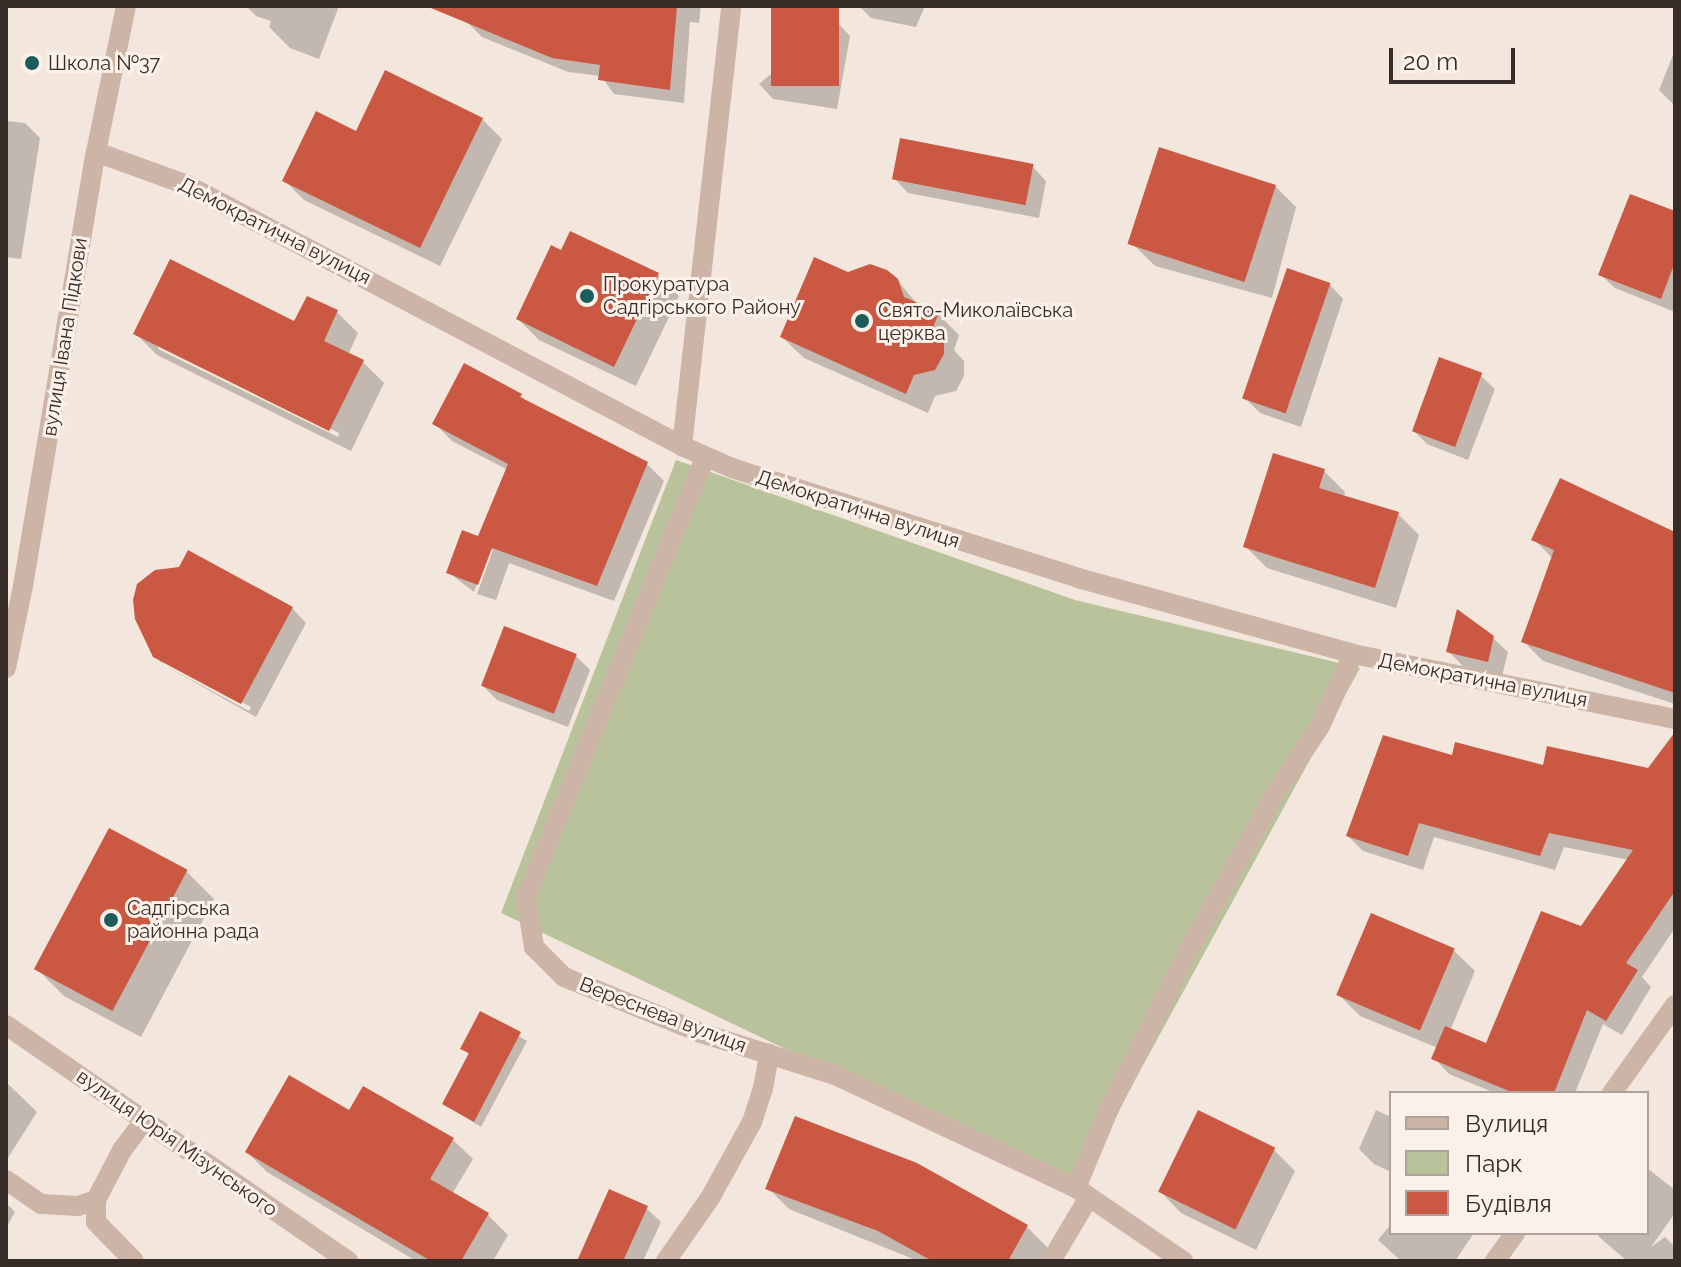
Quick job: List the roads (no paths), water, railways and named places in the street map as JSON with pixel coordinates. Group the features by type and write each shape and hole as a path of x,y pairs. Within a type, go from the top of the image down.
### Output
{"street":[{"name":"вулиця Івана Підкови","path":"6,668 23,586 96,152 126,6"},
{"path":"682,446 731,6"},
{"name":"Демократична вулиця","path":"96,152 187,185 705,458 1064,573 1353,654 1675,719"},
{"name":"Вереснева вулиця","path":"705,458 526,897 534,947 564,977 701,1033 835,1075 1082,1193 1183,1261"},
{"path":"1051,1261 1082,1193 1107,1113 1192,944 1275,794 1320,726 1353,654"},
{"path":"1613,1091 1675,1005"},
{"name":"вулиця Юрія Мізунського","path":"6,1025 348,1261"},
{"path":"666,1261 710,1198 752,1122 763,1089 769,1054"},
{"path":"134,1261 96,1222 96,1200 122,1150 144,1121"},
{"path":"6,1180 41,1204 78,1206 96,1200"},
{"path":"1495,1261 1514,1235"}],"place":[{"name":"Школа №37","path":"32,63"},
{"name":"Прокуратура Садгірського Району","path":"587,296"},
{"name":"Свято-Миколаївська церква","path":"862,321"},
{"name":"Садгірська районна рада","path":"111,920"}]}
